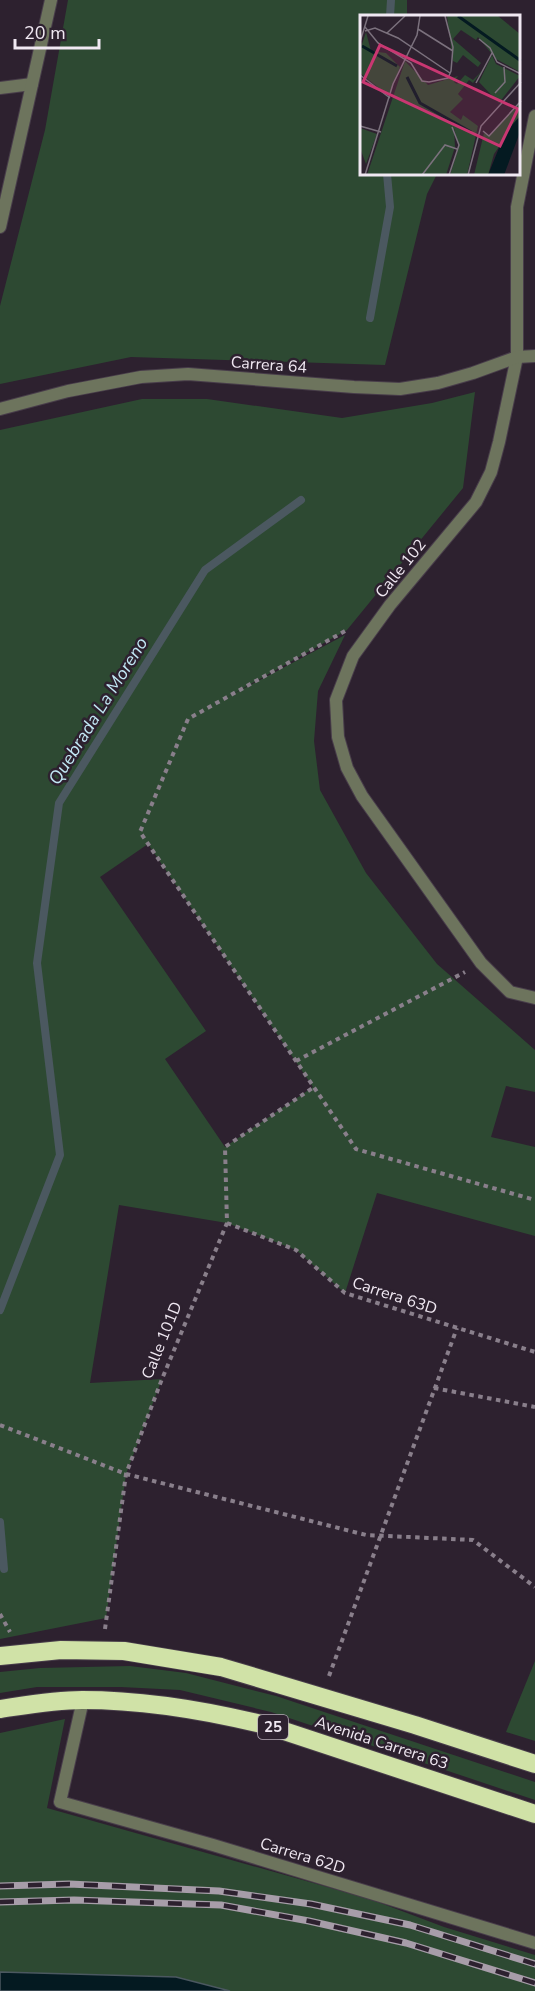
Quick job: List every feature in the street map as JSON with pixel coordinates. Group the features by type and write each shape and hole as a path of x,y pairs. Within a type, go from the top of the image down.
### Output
{"highway":[{"name":"Avenida Carrera 63","path":"0,1656 61,1650 124,1651 221,1667 321,1696 535,1764"},
{"name":"Avenida Carrera 63","path":"0,1708 83,1700 141,1703 236,1718 298,1735 535,1814"}],"street":[{"path":"0,227 5,182 32,84 51,0"},
{"path":"0,88 32,84"},
{"name":"Calle 102","path":"535,116 517,207 517,357 491,472 476,502 390,606 353,656 336,700 338,737 347,768 362,796 481,963 510,992 535,998"},
{"name":"Carrera 64","path":"0,409 68,391 141,377 188,374 354,387 399,388 438,383 517,357 535,356"},
{"name":"Carrera 62D","path":"83,1700 60,1802 213,1845 535,1943"}],"path":[{"path":"347,630 188,719 140,832 356,1149 535,1200"},
{"path":"296,1061 481,963"},
{"name":"Calle 101D","path":"102,1651 126,1474 162,1378 227,1223 225,1147 314,1087"},
{"name":"Carrera 63D","path":"227,1223 296,1250 345,1293 535,1352"},
{"path":"321,1696 457,1328"},
{"path":"434,1388 535,1407"},
{"path":"0,1425 126,1474 366,1535 473,1540 535,1587"}],"green space":[{"path":"68,0 407,0 407,15 360,15 360,176 436,176 427,194 385,365 131,357 0,384 0,306 45,130"},
{"path":"475,392 463,488 347,630 224,699 345,635 318,691 314,741 320,790 366,873 437,964 535,1050 535,1092 506,1086 491,1137 535,1147 535,1236 377,1193 345,1293 296,1250 227,1223 119,1205 90,1383 162,1379 126,1474 106,1618 0,1639 0,430 142,399 207,399 342,418 432,403","holes":["148,844 313,1087 225,1147 165,1059 206,1031 100,877"]},
{"path":"535,1661 535,1741 506,1732"},
{"path":"130,1666 186,1673 276,1696 535,1782 535,1800 271,1712 180,1690 37,1687 0,1693 0,1672 40,1668"},
{"path":"65,1719 47,1808 370,1899 444,1927 535,1955 535,1991 230,1991 176,1977 0,1972 0,1733"}],"water":[{"path":"0,1972 176,1977 230,1991 0,1991"}],"waterway":[{"name":"Quebrada La Moreno","path":"390,15 391,0"},
{"name":"Quebrada La Moreno","path":"370,318 390,207 387,176"},
{"name":"Quebrada La Moreno","path":"0,1310 60,1155 37,963 59,803 205,570 301,500"},
{"name":"Quebrada La Moreno","path":"0,1522 4,1569"}],"railway":[{"path":"0,1886 69,1884 219,1891 311,1904 410,1925 535,1964"},
{"path":"0,1902 74,1900 221,1905 309,1921 406,1943 535,1983"}]}
